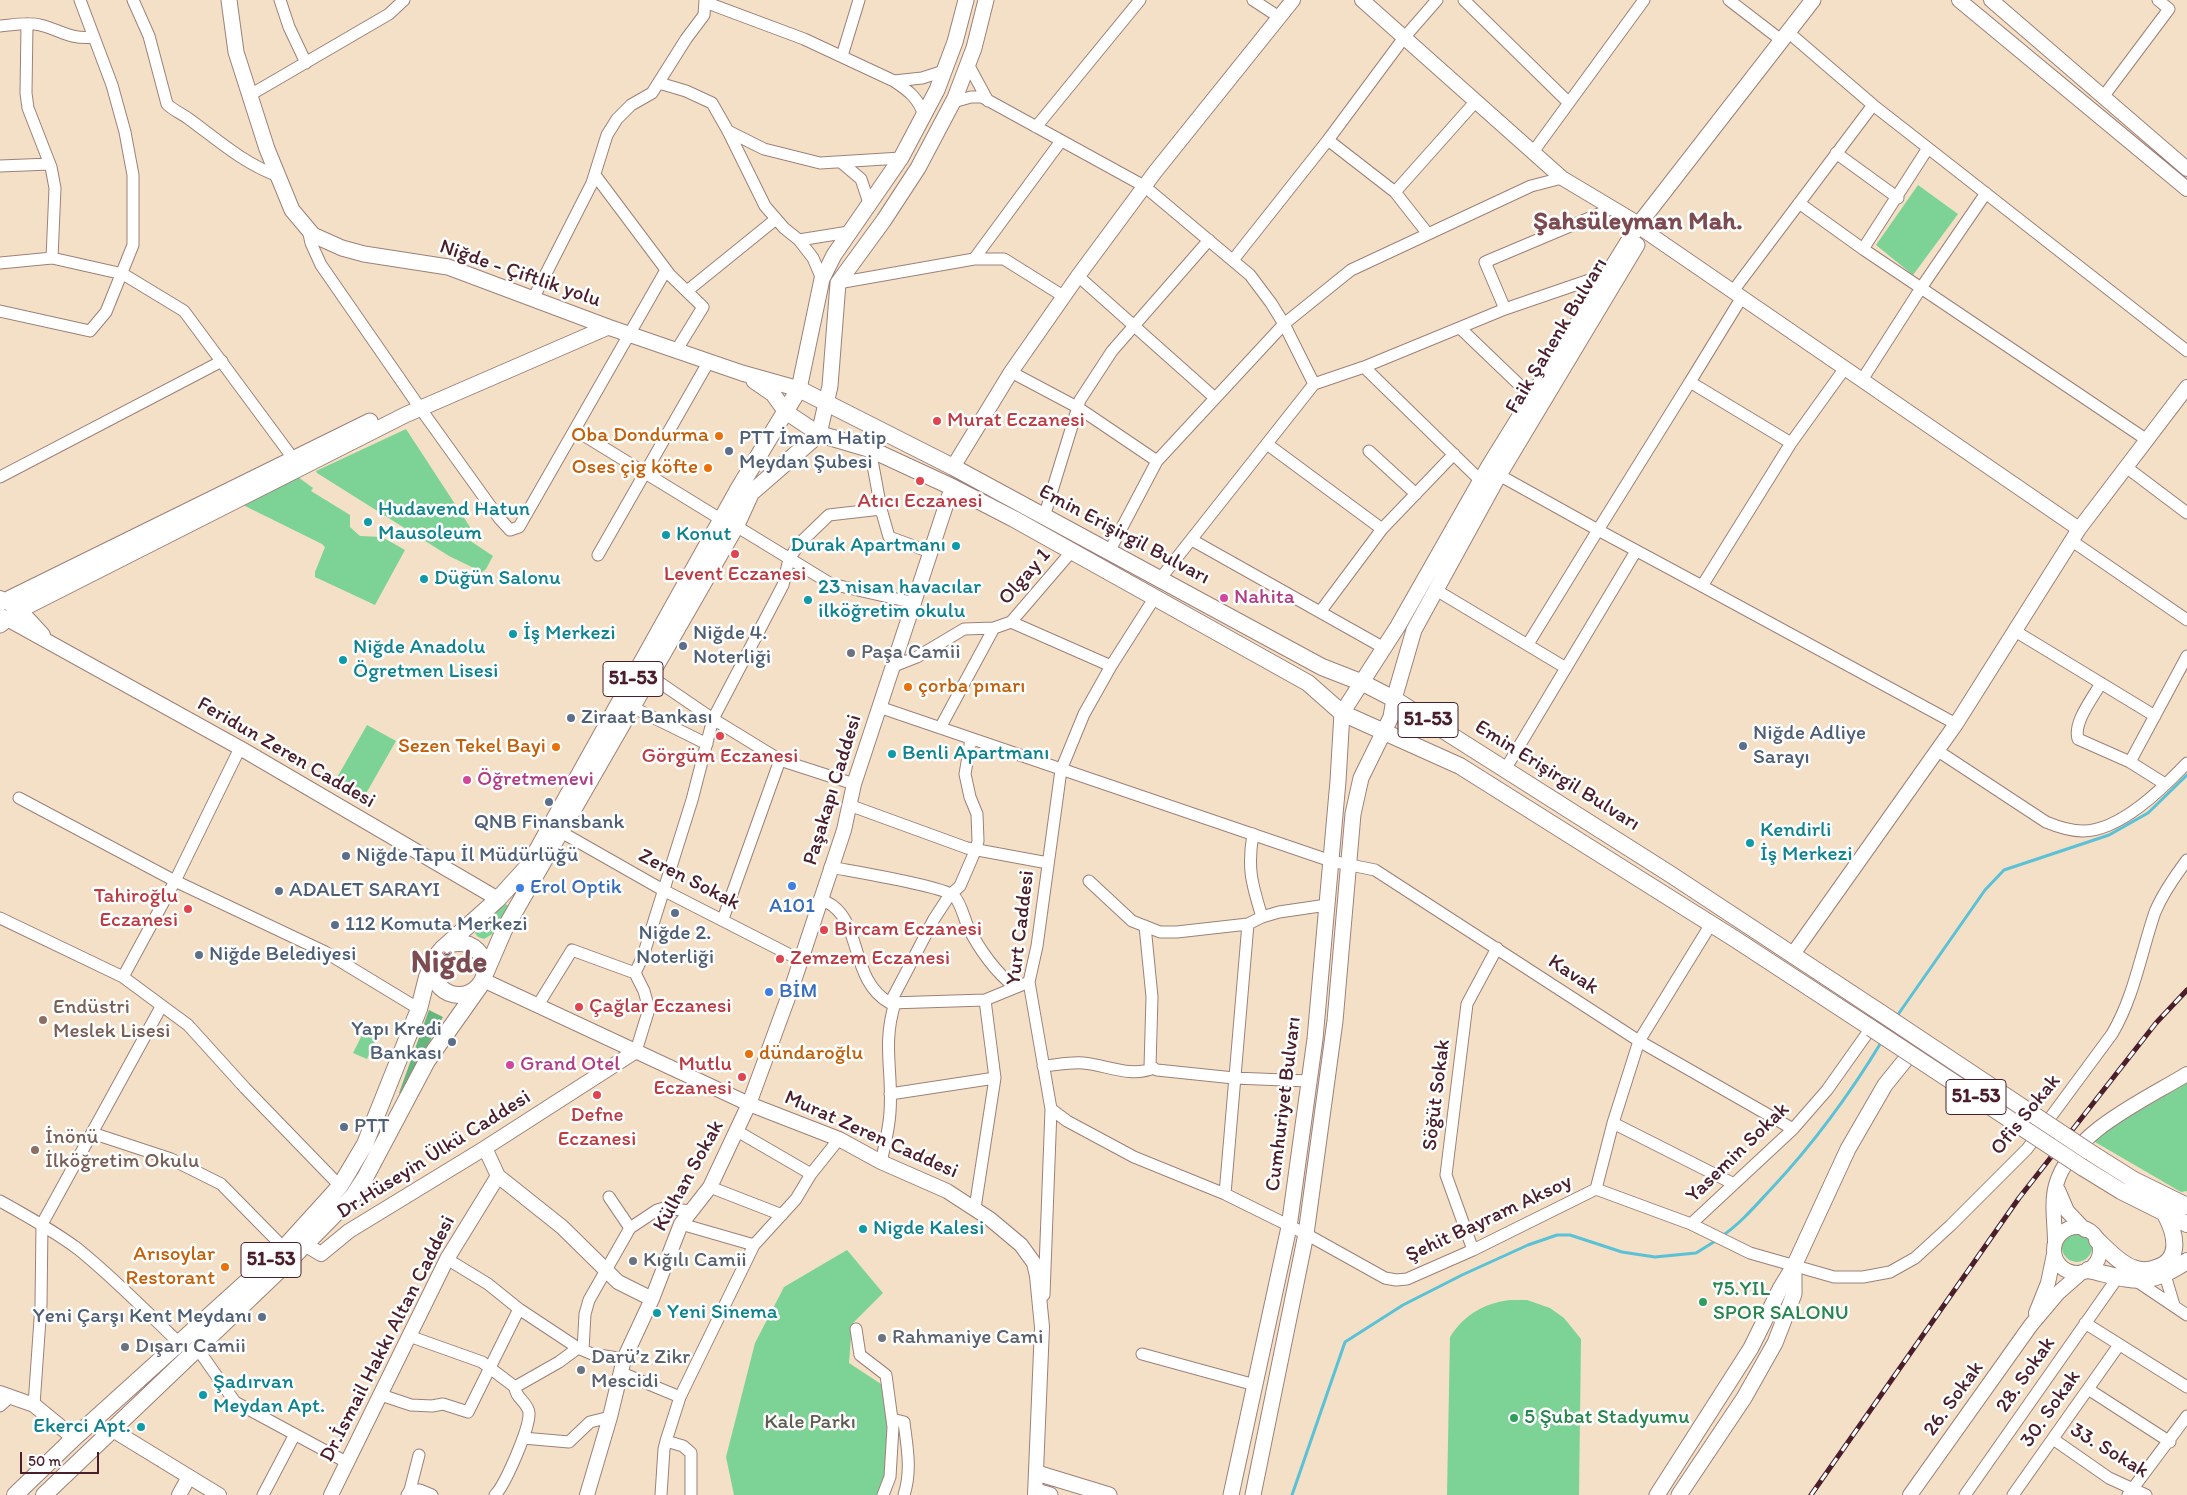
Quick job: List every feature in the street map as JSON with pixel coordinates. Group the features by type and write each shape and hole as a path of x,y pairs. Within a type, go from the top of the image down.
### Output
{"main road":[{"name":"Niğde - Çiftlik yolu","path":"229,0 236,52 278,176 292,210 313,235 342,248 364,254 448,267 604,326 742,373"},
{"path":"742,373 799,389 822,279 850,232 870,206 901,158 924,115 955,42 966,0"},
{"path":"742,373 773,394 786,412 819,434 830,386 838,283 884,220 918,168 952,102 968,64 986,0"},
{"name":"Faik Şahenk Bulvarı","path":"1788,39 1813,0"},
{"name":"Faik Şahenk Bulvarı","path":"1342,712 1384,648 1481,481 1607,274 1788,39 1824,0"},
{"name":"Faik Şahenk Bulvarı","path":"1383,732 1391,716 1414,630 1499,475 1642,227"},
{"path":"3,620 296,464 417,404 604,326"},
{"name":"Emin Erişirgil Bulvarı","path":"799,389 953,467 1322,667 1363,682 1394,699 1506,768 1793,954 2088,1151 2160,1194"},
{"name":"51-53","path":"44,1495 306,1245 353,1196 366,1176 427,1061 483,980 504,930 650,676 799,389"},
{"name":"Emin Erişirgil Bulvarı","path":"819,434 870,449 952,487 1155,597 1308,683 1342,712 1460,766 1711,924 1871,1028"},
{"name":"51-53","path":"15,1495 74,1438 284,1248 340,1186 365,1144 419,1009 427,977 438,954 498,899 529,866 729,523 751,492 819,434"},
{"path":"1,600 296,464"},
{"name":"Cumhuriyet Bulvarı","path":"1231,1495 1289,1227 1309,1081 1331,861 1342,712"},
{"name":"Cumhuriyet Bulvarı","path":"1253,1495 1306,1234 1335,1022 1353,814 1361,778 1383,732"},
{"path":"458,943 474,948 484,962 483,980 470,994 457,996 444,992 433,976 438,954 458,943"},
{"name":"51-53","path":"1871,1028 2082,1167 2121,1191 2187,1224"},
{"path":"1657,1495 1752,1348 1780,1289 1794,1266 1848,1149 1885,1086 1910,1054"},
{"path":"2160,1194 2187,1194"},
{"name":"51-53","path":"2160,1194 2187,1206"},
{"path":"2091,1235 2135,1269 2148,1270 2162,1266 2172,1257 2175,1245 2173,1230 2165,1214"},
{"path":"2085,1271 2135,1280 2147,1280 2165,1275 2187,1261"},
{"path":"1678,1495 1744,1398 1775,1343 1794,1294 1794,1266"},
{"path":"1036,1473 1110,1495"}],"street":[{"path":"0,311 90,331 106,312 123,274 133,245 133,175 124,132 112,85 80,0"},
{"path":"133,0 149,36 167,104 174,111 186,117 238,156 255,167 278,176"},
{"path":"280,0 289,27 306,63"},
{"path":"250,95 389,14 404,0"},
{"path":"842,56 856,16 859,0"},
{"path":"1036,127 1140,0"},
{"path":"1253,0 1279,17"},
{"path":"953,467 1011,372 1063,296 1144,186 1294,0"},
{"path":"1362,0 1403,39 1562,178 1642,227 2080,529"},
{"path":"1233,260 1328,140 1403,39 1437,0"},
{"path":"1464,0 1569,103"},
{"path":"1533,152 1644,0"},
{"path":"1729,0 1788,39 2187,351"},
{"path":"1959,0 2187,189"},
{"path":"1991,0 2187,169"},
{"path":"2103,97 2169,9 2158,0"},
{"path":"532,299 595,175 607,135 617,118 631,105 652,93 686,39 704,15 705,1 804,39 894,81 912,94 919,103 924,115"},
{"path":"27,24 26,93 28,108 50,164 55,188 52,258"},
{"path":"0,26 40,25 68,36 94,37"},
{"path":"968,64 988,101"},
{"path":"894,81 922,78 944,71"},
{"path":"659,83 686,91 712,103 737,147 765,206 776,219 800,240 813,258 822,279"},
{"path":"952,102 971,97 982,97 1144,186 1250,275 1271,302 1284,324 1314,384"},
{"path":"1395,192 1476,101"},
{"path":"1528,644 1690,382 1738,294 1799,203 1873,105"},
{"path":"728,131 764,148 820,163 901,158"},
{"path":"1328,140 1395,192 1428,234"},
{"path":"974,259 1061,141"},
{"path":"1863,249 1898,198 1928,148"},
{"path":"1836,153 1898,198"},
{"path":"842,163 861,178 870,206"},
{"path":"0,166 50,164"},
{"path":"595,175 666,270 703,307 676,351"},
{"path":"1109,552 1157,461 1284,324 1351,270 1532,186 1562,178"},
{"path":"1862,380 1921,288 1986,193"},
{"path":"1799,203 1863,249 2147,440"},
{"path":"1505,309 1485,262 1613,208"},
{"path":"687,291 776,219"},
{"path":"308,228 311,243 321,265 498,518 510,530 519,527 666,270"},
{"path":"800,240 850,232"},
{"path":"1044,517 1076,407 1112,351 1209,240"},
{"path":"0,263 52,258 123,274 184,311 296,464"},
{"path":"838,283 974,259 1004,259 1063,296"},
{"path":"1160,579 1314,384 1364,367 1505,309 1607,274"},
{"path":"1078,276 1214,398"},
{"path":"1460,328 1532,397"},
{"path":"0,477 222,361"},
{"path":"598,555 644,472 709,362"},
{"path":"1364,367 1481,481"},
{"path":"1702,586 1791,443 1845,368"},
{"path":"1011,372 1076,407 1157,461"},
{"path":"1690,382 1791,443"},
{"path":"1793,954 1938,751 2080,529 2187,387"},
{"path":"575,430 831,584 915,603"},
{"path":"1267,444 1382,529"},
{"path":"870,449 881,509 889,537 930,552"},
{"path":"1369,451 1416,494"},
{"path":"1320,612 1382,529 1454,454"},
{"path":"2126,467 2187,513"},
{"path":"1499,475 1956,724"},
{"name":"Paşakapı Caddesi","path":"749,1104 844,830 854,784 952,487"},
{"path":"635,973 643,956 692,800 712,719 783,585 789,559 800,543 829,515 881,509"},
{"path":"1192,540 1384,648"},
{"path":"2072,542 2187,620"},
{"path":"1506,768 1636,551"},
{"name":"Olgay 1","path":"894,666 917,657 964,629 994,628 1011,622 1072,552"},
{"path":"1436,590 1566,668"},
{"name":"Yurt Caddesi","path":"1042,1326 1050,1109 1029,982 1037,946 1061,770 1084,714 1111,666 1155,597"},
{"path":"1,600 20,610 52,644"},
{"name":"Feridun Zeren Caddesi","path":"3,620 52,644 240,748 498,899"},
{"path":"1011,622 1111,666"},
{"path":"940,728 994,628"},
{"path":"2015,632 2155,716"},
{"path":"2130,762 2187,656"},
{"path":"650,676 712,719 780,760 854,784"},
{"path":"2101,683 2076,731 2078,739 2130,762 2165,784"},
{"name":"Kavak","path":"879,706 1061,770 1331,861 1375,870 1639,1041 1793,1129"},
{"path":"632,707 707,744"},
{"path":"881,1162 888,1130 890,1094 887,1040 892,1003 934,919 960,886 976,849 976,814 965,774 971,739"},
{"path":"123,977 174,881 240,748"},
{"path":"1938,751 2046,822 2062,828 2084,831 2103,827 2126,815 2157,793 2187,763"},
{"path":"723,919 780,760"},
{"path":"19,798 174,881 325,952 419,1009"},
{"path":"849,805 932,836 976,849 1048,862"},
{"name":"Zeren Sokak","path":"561,832 663,890 800,960"},
{"path":"1253,834 1250,855 1250,877 1262,917"},
{"name":"Ofis Sokak","path":"1691,1224 1735,1246 1794,1266 1834,1276 1863,1277 1890,1272 1915,1258 2027,1149 2112,1034 2124,1014 2156,911 2169,884 2187,860"},
{"path":"830,867 934,888 952,894 956,898 969,929 982,951 1015,987"},
{"path":"1089,881 1132,921 1160,932 1248,924 1262,917 1305,907 1327,905"},
{"path":"820,898 834,906 844,919 868,984 878,997 892,1003 985,1000 1029,982"},
{"path":"0,918 123,977 188,1025 245,1088 340,1186"},
{"path":"1225,1194 1248,924"},
{"path":"1596,1189 1613,1123 1639,1041 1711,924"},
{"path":"1145,926 1152,996 1150,1066 1154,1068"},
{"name":"Söğüt Sokak","path":"1473,1250 1446,1175 1467,1004 1497,948"},
{"path":"538,1006 572,950 635,973 644,991 649,1009 636,1051"},
{"name":"Murat Zeren Caddesi","path":"483,980 749,1104 839,1139 881,1162 947,1191 975,1208 1006,1231 1030,1256 1038,1276 1042,1326 1036,1473 1040,1494"},
{"path":"975,1208 995,1078 985,1000"},
{"path":"34,1406 40,1305 42,1224 160,1006"},
{"name":"Yasemin Sokak","path":"1596,1189 1691,1224 1793,1129 1827,1090 1871,1028"},
{"name":"Dr.Hüseyin Ülkü Caddesi","path":"306,1245 321,1254 349,1231 485,1148 636,1051"},
{"path":"1043,1066 1082,1063 1133,1072 1144,1072 1154,1068 1234,1078 1309,1081"},
{"path":"2091,1235 2079,1228 2062,1233 2055,1248 2056,1260 2064,1270 2076,1273 2085,1271 2098,1259 2099,1249 2091,1235 2063,1206 2056,1184 2072,1156 2088,1136 2187,1074"},
{"path":"890,1094 995,1078"},
{"name":"Külhan Sokak","path":"587,1495 623,1366 652,1299 681,1224 710,1186 749,1104"},
{"path":"1050,1109 1066,1121 1134,1157 1225,1194 1289,1227"},
{"path":"1613,1123 1734,1184"},
{"path":"737,1131 811,1174"},
{"path":"92,1133 171,1159 221,1184 284,1248"},
{"path":"661,1495 664,1449 680,1397 754,1246 796,1199 811,1174 839,1139"},
{"path":"485,1148 498,1176 562,1227 618,1282 652,1299"},
{"name":"Dr.İsmail Hakkı Altan Caddesi","path":"331,1495 447,1259 498,1176"},
{"name":"26. Sokak","path":"2031,1325 2048,1283 2055,1248 2054,1205 2056,1184"},
{"path":"710,1186 782,1215"},
{"name":"Şehit Bayram Aksoy","path":"1289,1227 1306,1234 1385,1278 1396,1280 1408,1279 1473,1250 1596,1189"},
{"path":"608,1197 630,1228"},
{"path":"0,1201 42,1224 77,1248 107,1273 179,1343"},
{"path":"580,1349 589,1300 630,1228 657,1210 664,1208 691,1210"},
{"path":"681,1224 754,1246"},
{"path":"447,1259 488,1284 518,1309 580,1349 623,1366 680,1397"},
{"name":"26. Sokak","path":"1910,1495 2031,1325 2058,1293 2085,1271"},
{"path":"2165,1275 2174,1305"},
{"name":"28. Sokak","path":"1966,1495 2118,1277"},
{"path":"2135,1280 2187,1315"},
{"path":"381,1395 411,1405 432,1406 443,1404 468,1412 518,1309"},
{"path":"2085,1323 2187,1387"},
{"path":"856,1329 860,1355 886,1376 892,1419 890,1477 882,1495"},
{"path":"409,1336 489,1366 515,1386"},
{"name":"30. Sokak","path":"2013,1495 2119,1345"},
{"path":"197,1348 235,1402 294,1436 348,1463"},
{"path":"515,1386 580,1349"},
{"path":"1142,1354 1255,1385"},
{"path":"495,1495 503,1484 523,1438 529,1414 528,1409 515,1392 515,1386"},
{"path":"2088,1389 2170,1442"},
{"path":"3,1398 34,1406 74,1438"},
{"path":"2130,1492 2170,1442 2187,1416"},
{"path":"523,1438 568,1442 590,1422 610,1417"},
{"path":"892,1419 904,1422 909,1457 909,1475 904,1495"},
{"path":"111,1430 219,1495"},
{"path":"263,1495 294,1436"},
{"name":"33. Sokak","path":"2053,1439 2130,1492 2146,1495"},
{"path":"666,1441 683,1446 691,1453 691,1495"},
{"path":"408,1493 419,1455"},
{"path":"179,1495 189,1477"},
{"path":"408,1493 420,1490 432,1495"}],"green space":[{"path":"1918,185 1958,214 1913,275 1876,245"},
{"path":"406,429 470,527 469,540 493,556 486,569 482,572 449,556 316,471"},
{"path":"298,477 313,488 311,491 350,515 350,527 360,536 382,537 405,550 375,605 315,577 315,572 325,547 322,544 245,506 244,501"},
{"path":"367,725 396,741 364,797 335,781"},
{"path":"505,904 509,906 494,933 484,939 478,937 475,933 478,927"},
{"path":"429,1010 443,1017 401,1094 399,1093"},
{"path":"363,1033 376,1039 367,1059 353,1053"},
{"path":"2187,1083 2187,1191 2181,1192 2095,1142 2096,1136"},
{"path":"2077,1232 2088,1236 2092,1247 2088,1258 2077,1262 2066,1258 2062,1247 2066,1236"},
{"name":"Kale Parkı","path":"847,1250 883,1293 852,1324 849,1363 881,1384 892,1453 883,1495 734,1495 726,1457 755,1343 784,1287"},
{"name":"5 Şubat Stadyumu","path":"1510,1300 1527,1300 1550,1308 1564,1318 1581,1339 1579,1495 1447,1495 1450,1337 1468,1316 1476,1311 1492,1304"}],"waterway":[{"path":"1897,1016 1985,890 2004,870 2109,835 2148,813 2187,775"},
{"path":"1722,1236 1748,1214 1817,1136 1882,1041"},
{"path":"1292,1495 1345,1342 1403,1305 1462,1275 1528,1245 1557,1235 1570,1235 1622,1252 1655,1257 1696,1253 1717,1240"}],"railway":[{"path":"1811,1495 2019,1198 2156,1023 2187,990"}],"place":[{"name":"Murat Eczanesi","path":"937,421"},
{"name":"Oba Dondurma","path":"719,436"},
{"name":"PTT İmam Hatip Meydan Şubesi","path":"729,451"},
{"name":"Oses çig köfte","path":"708,468"},
{"name":"Atıcı Eczanesi","path":"920,481"},
{"name":"Hudavend Hatun Mausoleum","path":"368,522"},
{"name":"Konut","path":"666,535"},
{"name":"Durak Apartmanı","path":"956,546"},
{"name":"Levent Eczanesi","path":"735,554"},
{"name":"Düğün Salonu","path":"424,579"},
{"name":"Nahita","path":"1224,598"},
{"name":"23 nisan havacılar ilköğretim okulu","path":"808,600"},
{"name":"İş Merkezi","path":"513,634"},
{"name":"Niğde 4. Noterliği","path":"683,646"},
{"name":"Paşa Camii","path":"851,653"},
{"name":"Niğde Anadolu Ögretmen Lisesi","path":"343,660"},
{"name":"çorba pınarı","path":"908,687"},
{"name":"Ziraat Bankası","path":"571,718"},
{"name":"Görgüm Eczanesi","path":"720,736"},
{"name":"Niğde Adliye Sarayı","path":"1743,746"},
{"name":"Sezen Tekel Bayi","path":"556,747"},
{"name":"Benli Apartmanı","path":"892,754"},
{"name":"Öğretmenevi","path":"467,780"},
{"name":"QNB Finansbank","path":"549,802"},
{"name":"Kendirli İş Merkezi","path":"1750,843"},
{"name":"Niğde Tapu İl Müdürlüğü","path":"346,856"},
{"name":"A101","path":"792,886"},
{"name":"Erol Optik","path":"520,888"},
{"name":"ADALET SARAYI","path":"279,891"},
{"name":"Tahiroğlu Eczanesi","path":"188,909"},
{"name":"Niğde 2. Noterliği","path":"675,913"},
{"name":"112 Komuta Merkezi","path":"335,925"},
{"name":"Bircam Eczanesi","path":"824,930"},
{"name":"Niğde Belediyesi","path":"199,955"},
{"name":"Zemzem Eczanesi","path":"780,959"},
{"name":"BİM","path":"769,992"},
{"name":"Çağlar Eczanesi","path":"579,1007"},
{"name":"Endüstri Meslek Lisesi","path":"43,1020"},
{"name":"Yapı Kredi Bankası","path":"452,1042"},
{"name":"dündaroğlu","path":"749,1054"},
{"name":"Grand Otel","path":"510,1065"},
{"name":"Mutlu Eczanesi","path":"742,1077"},
{"name":"Defne Eczanesi","path":"597,1095"},
{"name":"PTT","path":"344,1127"},
{"name":"İnönü İlköğretim Okulu","path":"35,1150"},
{"name":"Nigde Kalesi","path":"863,1229"},
{"name":"Kığılı Camii","path":"633,1261"},
{"name":"Arısoylar Restorant","path":"225,1267"},
{"name":"75.YIL SPOR SALONU","path":"1703,1302"},
{"name":"Yeni Sinema","path":"657,1313"},
{"name":"Yeni Çarşı Kent Meydanı","path":"262,1317"},
{"name":"Rahmaniye Cami","path":"882,1338"},
{"name":"Dışarı Camii","path":"125,1347"},
{"name":"Darü’z Zikr Mescidi","path":"581,1370"},
{"name":"Şadırvan Meydan Apt.","path":"203,1395"},
{"name":"5 Şubat Stadyumu","path":"1514,1418"},
{"name":"Ekerci Apt.","path":"141,1427"}],"district":[{"name":"Şahsüleyman Mah.","path":"1638,222"},
{"name":"Niğde","path":"449,964"}]}
